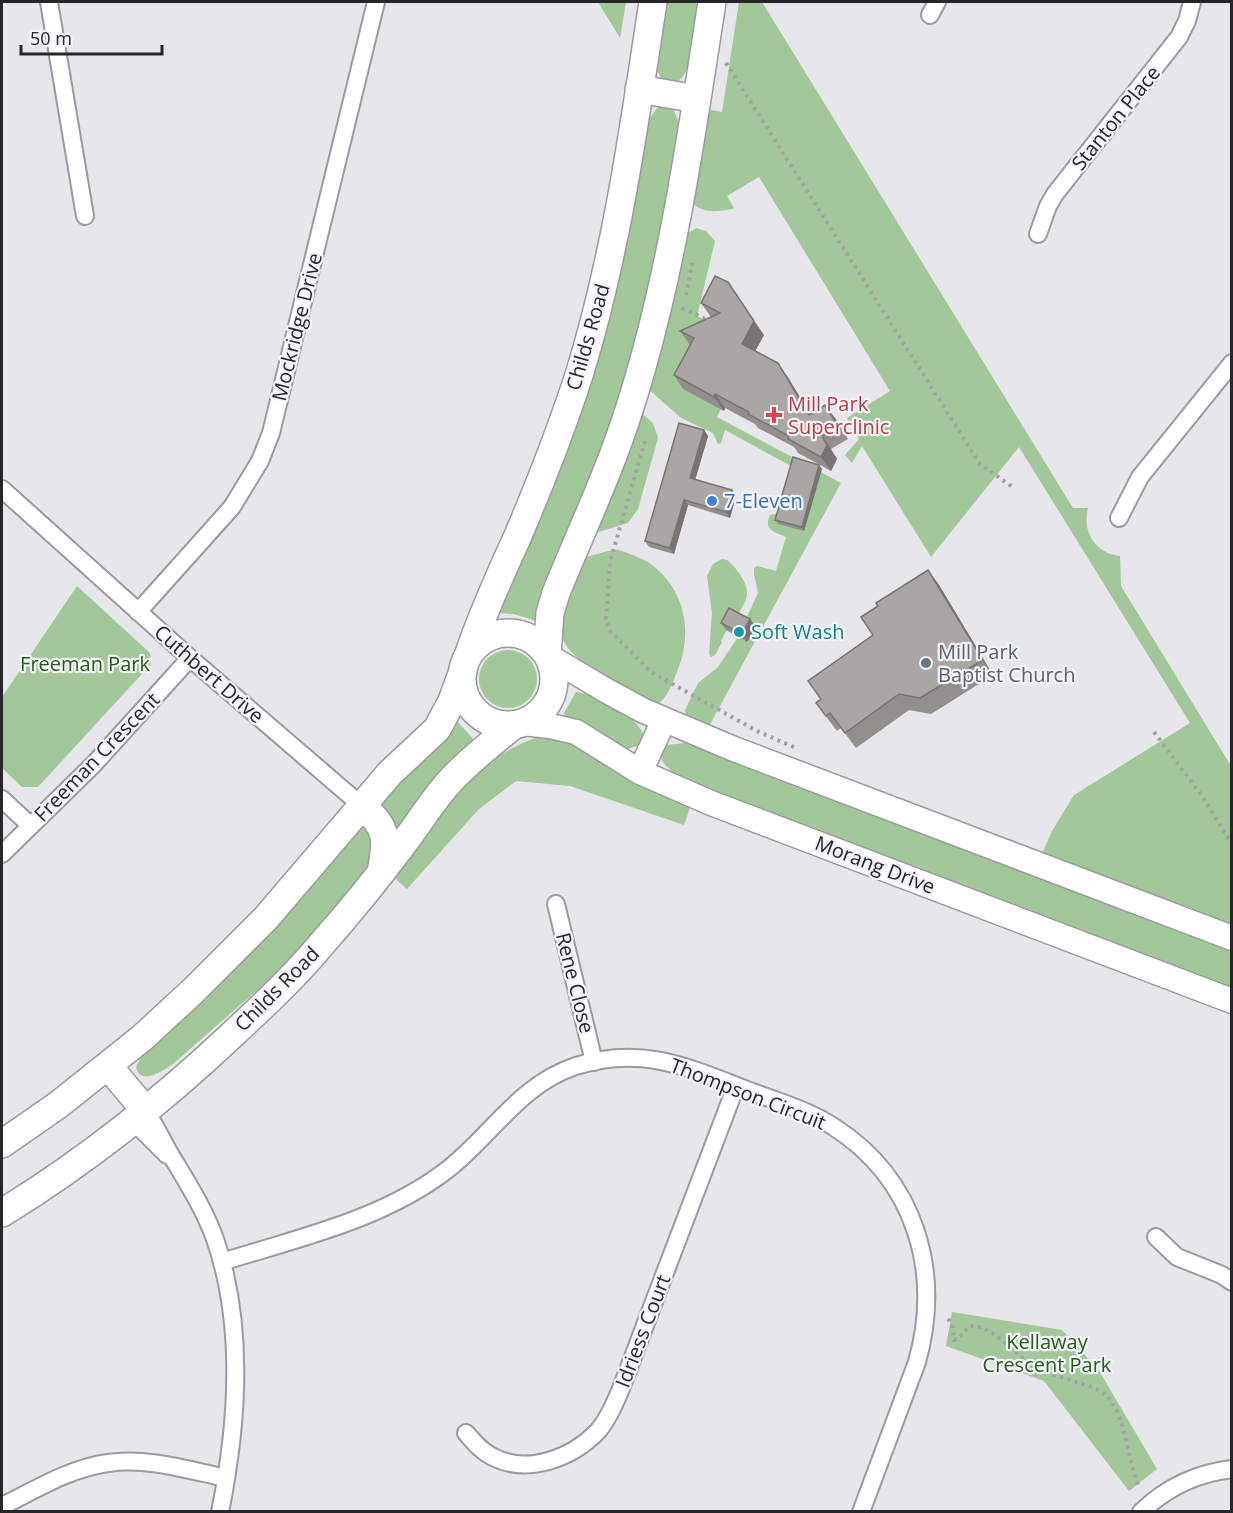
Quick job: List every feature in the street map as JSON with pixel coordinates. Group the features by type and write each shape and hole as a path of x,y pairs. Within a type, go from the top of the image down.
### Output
{"main road":[{"name":"Childs Road","path":"2,1144 102,1070 194,992 258,926 390,773 437,729 452,701 480,621 554,446 579,373 609,260 622,197 653,2"},
{"path":"712,2 676,226 651,334 630,408 612,459 556,593 550,613 548,655 555,682 552,695 541,712 519,724 493,723 475,711 466,699 462,686 466,664 478,644 492,636 507,633 523,635 537,643 548,655 607,691 664,720 817,781 1232,938"},
{"path":"639,89 697,99"},
{"path":"640,772 664,720"},
{"name":"Childs Road","path":"2,1213 86,1157 203,1063 319,948 381,873 453,778 519,724"},
{"name":"Morang Drive","path":"519,724 550,726 576,732 640,772 711,803 1232,1001"},
{"name":"Cuthbert Drive","path":"362,806 380,824 384,833 385,851 381,873"},
{"path":"102,1070 139,1115"}],"street":[{"path":"49,2 85,216"},
{"name":"Mockridge Drive","path":"138,612 232,507 260,461 279,405 376,2"},
{"name":"Stanton Place","path":"1038,234 1055,194 1179,37 1187,21 1192,2"},
{"path":"1119,518 1140,477 1232,363"},
{"name":"Cuthbert Drive","path":"2,489 190,658 362,806"},
{"name":"Freeman Crescent","path":"2,854 94,764 190,658"},
{"path":"2,799 31,826"},
{"name":"Rene Close","path":"556,904 594,1062"},
{"name":"Thompson Circuit","path":"222,1262 344,1223 397,1201 447,1170 538,1084 567,1070 619,1057 640,1057 662,1060 736,1086 820,1119 851,1140 883,1171 901,1196 913,1222 922,1251 927,1315 924,1338 861,1512"},
{"name":"Idriess Court","path":"466,1432 478,1447 494,1458 512,1463 533,1464 567,1455 598,1431 610,1414 620,1391 736,1086"},
{"path":"139,1115 159,1130 174,1161 197,1199 215,1239 222,1262 232,1329 235,1380 233,1419 220,1512"},
{"path":"1156,1237 1177,1257 1222,1275 1232,1282"},
{"path":"2,1506 76,1471 108,1463 161,1464 226,1478"},
{"path":"1141,1512 1166,1492 1182,1483 1202,1475 1232,1469"}],"path":[{"path":"725,73 728,52"},
{"path":"726,63 980,464 1014,488"},
{"path":"680,316 694,254"},
{"path":"682,308 716,324"},
{"path":"645,440 609,562 606,618 609,630 651,672 757,731 798,748"},
{"path":"1154,732 1202,796 1232,844"},
{"path":"948,1319 952,1324 954,1340 958,1340 968,1327 976,1326 1001,1339 1040,1370 1070,1379 1108,1396 1118,1416 1138,1485"}],"green space":[{"path":"598,2 626,2 620,38"},
{"path":"663,2 702,2 692,58 688,69 675,83 662,80 656,68"},
{"path":"739,2 762,2 1073,508 1088,508 1087,525 1092,540 1104,551 1120,556 1121,586 1231,766 1231,928 1041,856 1052,831 1074,795 1190,723 1019,447 931,557 862,446 852,463 845,455 859,439 847,418 890,391 759,177 727,196 734,208 732,209 705,210 691,201 705,109 722,112"},
{"path":"660,105 673,108 680,126 668,214 621,405 537,621 513,614 497,613 647,121"},
{"path":"696,228 706,231 715,241 697,316 708,322 721,409 717,417 841,483 708,728 686,716 685,710 698,683 718,667 738,637 748,642 745,621 758,593 754,568 757,566 776,571 786,537 771,530 768,520 770,515 778,513 791,466 725,430 721,443 718,444 713,433 681,418 646,387 687,234"},
{"path":"639,411 653,423 658,438 638,509 628,523 592,534"},
{"path":"619,550 645,560 663,575 679,599 683,612 685,641 683,655 670,688 658,704 639,697 587,665 572,652 563,640 560,628 562,614 582,558"},
{"path":"722,559 727,560 738,571 746,585 747,594 737,617 734,616 715,655 711,657 709,654 712,613 707,576 713,564"},
{"name":"Freeman Park","path":"77,586 150,653 151,664 38,787 22,787 2,768 2,697"},
{"path":"508,650 519,652 532,663 537,679 535,690 524,703 508,708 497,706 484,695 479,679 481,668 492,655"},
{"path":"576,692 605,701 625,713 640,728 644,736 640,745 627,749 620,748 578,721 565,716 564,713"},
{"path":"457,721 474,740 453,759 394,840 382,806 382,799"},
{"path":"541,736 562,738 586,751 612,770 691,805 684,825 570,786 516,781 478,810 407,889 391,875 438,813 474,775 494,759 516,746"},
{"path":"692,744 1231,949 1231,991 773,817 678,777 665,765 662,760 662,751 667,745"},
{"path":"366,825 373,827 372,865 296,956 173,1064 152,1075 142,1076 138,1073 136,1067 143,1053"},
{"name":"Kellaway Crescent Park","path":"952,1312 1062,1330 1098,1369 1157,1469 1129,1491 1044,1381 946,1346"}],"building":[{"path":"715,276 728,282 754,321 742,344 778,363 809,415 825,405 838,426 822,436 827,445 821,457 788,439 789,436 748,414 749,412 715,394 714,397 674,375 694,338 680,331 720,313 701,303"},
{"path":"679,423 704,430 690,478 732,490 726,512 684,500 670,548 645,541"},
{"path":"793,457 819,465 802,527 775,520"},
{"name":"Mill Park Baptist Church","path":"928,570 983,660 920,698 899,694 845,733 830,713 826,716 816,703 821,699 808,681 873,635 861,617 878,606 876,603"},
{"path":"729,608 750,619 742,634 721,623"}],"place":[{"name":"Mill Park Superclinic","path":"774,415"},
{"name":"7-Eleven","path":"712,501"},
{"name":"Soft Wash","path":"739,632"},
{"name":"Mill Park Baptist Church","path":"926,663"}]}
